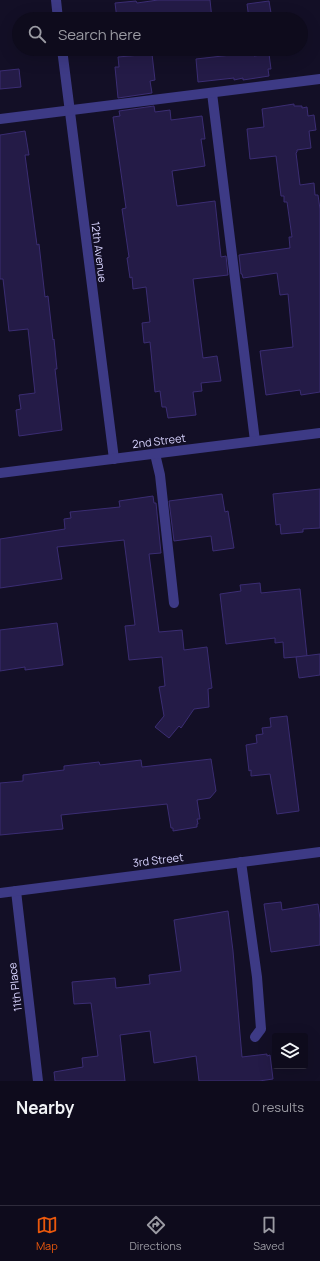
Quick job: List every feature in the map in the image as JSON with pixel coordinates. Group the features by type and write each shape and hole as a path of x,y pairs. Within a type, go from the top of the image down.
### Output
{"street":[{"path":"56,0 57,12"},
{"name":"12th Avenue","path":"63,56 114,459"},
{"path":"0,119 320,79"},
{"path":"212,93 255,441"},
{"name":"2nd Street","path":"0,473 320,433"},
{"path":"155,454 160,475 174,603"},
{"name":"3rd Street","path":"0,893 320,852"},
{"path":"241,862 257,976 261,1029 255,1037"},
{"name":"11th Place","path":"16,891 38,1081"}],"building":[{"path":"158,0 210,0 211,12 116,12 115,3 136,1 137,3"},
{"path":"269,1 271,12 248,12 247,4"},
{"path":"152,56 155,80 150,81 152,93 118,98 115,67 119,67 118,57"},
{"path":"222,56 269,56 271,69 268,69 269,76 243,80 243,78 234,80 234,78 198,82 196,59"},
{"path":"19,69 21,87 0,89 0,71"},
{"path":"294,104 294,106 302,106 302,108 307,107 308,116 314,115 316,130 309,131 311,148 297,150 296,153 300,185 314,183 315,195 318,195 320,209 320,392 301,395 300,390 266,395 260,351 293,347 288,294 280,295 277,273 243,278 241,274 239,255 290,248 289,237 292,237 287,202 284,202 284,196 281,196 276,156 250,159 247,129 264,127 262,109"},
{"path":"154,106 155,112 170,110 171,120 202,116 205,139 201,139 205,166 172,171 177,206 215,201 221,257 226,256 228,275 193,279 203,358 217,356 221,381 201,383 202,391 193,392 196,415 168,418 166,407 162,407 160,391 155,392 150,342 144,343 142,323 150,322 146,287 133,289 132,277 130,278 127,258 129,257 122,209 126,208 113,117 120,116 119,111"},
{"path":"25,131 29,155 25,155 37,245 39,244 45,297 48,296 53,340 54,339 57,369 55,369 62,430 19,436 16,410 21,409 19,395 35,393 28,329 9,331 3,279 0,279 0,135"},
{"path":"320,489 320,528 303,529 303,532 281,534 280,524 276,525 273,494"},
{"path":"222,494 225,512 228,511 234,548 213,551 211,536 174,541 169,501"},
{"path":"153,496 154,503 156,503 161,553 149,554 159,632 182,630 184,650 207,647 212,688 208,689 209,707 194,709 181,728 179,726 169,738 155,727 164,716 159,687 165,686 162,657 129,660 125,626 135,625 124,540 57,547 62,579 0,588 0,539 65,529 64,519 71,518 70,512 120,507 119,501"},
{"path":"260,583 261,593 300,589 307,656 284,658 283,642 275,643 275,638 226,644 220,594 241,591 240,585"},
{"path":"57,623 63,665 25,670 25,667 0,671 0,630"},
{"path":"320,654 320,675 299,678 296,657"},
{"path":"287,716 299,811 277,814 270,774 251,776 246,745 257,743 256,735 263,734 262,728 271,727 270,718"},
{"path":"211,759 216,791 210,798 197,800 200,819 197,819 197,827 173,831 173,828 171,828 167,804 61,815 63,829 0,835 0,783 23,781 23,775 64,770 64,766 99,762 100,765 141,760 142,767"},
{"path":"281,902 282,910 318,904 320,919 320,945 271,952 264,904"},
{"path":"228,911 242,1057 267,1054 267,1056 270,1055 273,1079 259,1081 199,1081 196,1056 154,1063 150,1031 120,1035 125,1081 55,1081 54,1072 83,1067 82,1058 98,1056 91,1003 74,1004 72,982 115,978 116,988 150,984 149,975 181,971 174,920"}]}
